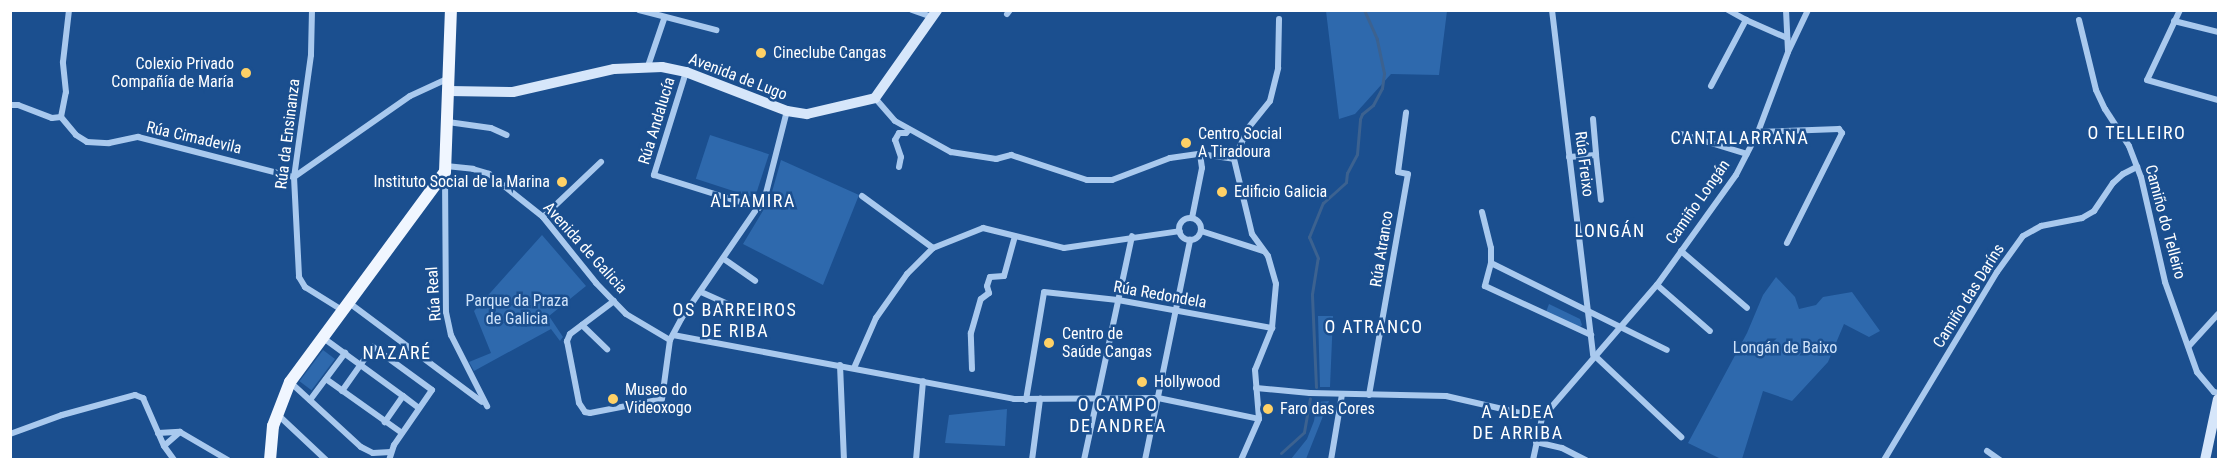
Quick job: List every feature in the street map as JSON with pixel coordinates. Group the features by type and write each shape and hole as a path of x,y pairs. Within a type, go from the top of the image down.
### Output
{"main road":[{"path":"270,459 276,412 290,381 417,214 446,169 451,10"}],"street":[{"path":"10,105 18,105 52,118 61,117 66,93 63,62 69,10"},
{"name":"Rúa da Ensinanza","path":"312,10 311,55 294,177 299,277 305,287 345,306 486,406"},
{"path":"639,10 664,19 716,30"},
{"path":"912,10 935,14 875,98 896,121 951,152 996,159 1011,155 1087,180 1112,180 1170,158 1200,154 1234,159"},
{"name":"Rúa Freixo","path":"1552,10 1594,356"},
{"path":"1728,10 1787,38"},
{"path":"1786,10 1788,52"},
{"name":"Camiño Longán","path":"1542,418 1657,285 1747,154 1758,132 1788,52 1808,10"},
{"path":"2180,10 2147,80 2218,100"},
{"path":"648,66 664,19"},
{"path":"1241,459 1259,419 1255,370 1272,328 1276,284 1271,264 1252,234 1234,159 1249,127 1270,101 1278,68 1279,19"},
{"path":"1711,86 1746,20"},
{"name":"Camiño do Telleiro","path":"2079,20 2097,90 2105,109 2129,146 2137,167 2166,282 2197,372 2214,392 2218,393"},
{"path":"2174,21 2218,32"},
{"name":"Avenida de Lugo","path":"449,84 513,92 614,69 648,66 686,72 787,111 807,114 875,98"},
{"name":"Rúa Andalucía","path":"686,72 654,175 759,208"},
{"path":"294,177 410,96 449,84"},
{"path":"614,301 570,334 567,347 579,403 585,412 590,413 662,399 672,338 700,292 765,197 787,111"},
{"name":"Rúa Atranco","path":"1369,395 1408,174 1398,172 1406,113"},
{"name":"Rúa Cimadevila","path":"61,117 76,135 87,142 110,143 138,137 294,177"},
{"path":"1593,119 1601,200"},
{"path":"448,122 491,128 507,135"},
{"path":"1758,132 1839,129 1842,133 1787,243"},
{"path":"899,167 901,157 895,140 899,133 906,133 909,130"},
{"path":"1675,132 1747,154"},
{"path":"1192,218 1202,168 1200,154"},
{"path":"1569,157 1596,155"},
{"path":"543,217 601,162"},
{"name":"Camiño das Daríns","path":"1884,459 1997,272 2023,236 2041,226 2082,218 2094,211 2113,183 2123,174 2137,167"},
{"name":"Avenida de Galicia","path":"446,169 473,169 489,174 543,217 596,283 626,314 672,338 840,365 1026,400 1097,397 1158,398 1259,419"},
{"name":"Rúa Real","path":"446,169 447,312 451,335 486,406"},
{"path":"862,195 933,248"},
{"path":"1482,212 1491,248 1491,263 1485,286 1591,336"},
{"path":"1192,218 1199,223 1201,231 1198,237 1190,240 1184,238 1180,231 1181,223 1192,218"},
{"path":"854,368 876,318 907,274 933,248 983,228 1053,247 1074,247 1132,236 1180,231"},
{"path":"1201,231 1263,251"},
{"path":"972,369 971,333 981,299 989,293 987,286 990,277 1004,276 1015,236"},
{"path":"1084,459 1132,236"},
{"path":"1145,459 1190,240"},
{"path":"1681,251 1747,309"},
{"path":"724,259 755,280"},
{"path":"1491,263 1667,350"},
{"path":"1657,285 1710,332"},
{"path":"700,292 746,312"},
{"name":"Rúa Redondela","path":"1026,400 1044,292 1118,300 1272,328"},
{"path":"2189,346 2218,314"},
{"path":"582,325 607,349"},
{"path":"322,337 419,408"},
{"path":"342,391 373,347 432,390 402,433 389,459"},
{"path":"310,400 345,353"},
{"path":"1594,356 1681,437"},
{"path":"840,365 844,459"},
{"path":"326,379 402,433"},
{"path":"290,381 361,447 373,453 391,452"},
{"path":"916,459 923,381"},
{"path":"1256,388 1342,394 1446,396 1542,418 1533,459"},
{"path":"1332,459 1342,394"},
{"path":"10,434 62,415 135,395 143,398 164,446 174,459"},
{"path":"385,422 404,396"},
{"path":"1032,459 1040,399"},
{"path":"2205,459 2218,399"},
{"path":"276,412 326,459"},
{"path":"158,433 182,433 228,459"},
{"path":"164,446 182,433"},
{"path":"1536,442 1562,448 1586,459"},
{"path":"1987,451 2000,459"}],"green space":[{"path":"1326,11 1447,11 1439,75 1391,74 1355,114 1339,119"},
{"path":"710,135 769,154 755,198 696,179"},
{"path":"781,160 859,195 823,285 743,244 770,199"},
{"name":"Parque da Praza de Galicia","path":"542,235 586,286 549,316 563,337 560,341 551,329 474,371 469,362 491,353 474,311"},
{"name":"Longán de Baixo","path":"1776,277 1795,297 1799,309 1816,305 1823,297 1852,292 1880,331 1869,337 1844,324 1828,362 1792,401 1763,391 1742,459 1721,459 1688,443 1747,333 1763,295"},
{"path":"1549,304 1580,319 1582,325 1580,327 1546,312"},
{"path":"1318,316 1333,316 1330,387 1320,387"},
{"path":"323,350 335,359 312,390 300,381"},
{"path":"1329,401 1306,459 1291,459 1307,439 1314,421 1317,402"},
{"path":"1007,409 1005,446 945,443 949,415"}],"waterway":[{"path":"1316,387 1312,294 1318,258 1309,237 1323,203 1346,182 1347,173 1357,154 1360,119 1362,114 1373,105 1382,88 1384,73 1377,39 1364,10"},
{"path":"1281,453 1304,432 1310,399"}],"place":[{"name":"Cineclube Cangas","path":"761,53"},
{"name":"Colexio Privado Compañía de María","path":"246,73"},
{"name":"Centro Social A Tiradoura","path":"1186,143"},
{"name":"Instituto Social de la Marina","path":"562,182"},
{"name":"Edificio Galicia","path":"1222,192"},
{"name":"Centro de Saúde Cangas","path":"1049,343"},
{"name":"Hollywood","path":"1142,382"},
{"name":"Museo do Videoxogo","path":"613,399"},
{"name":"Faro das Cores","path":"1268,409"}],"district":[{"name":"O TELLEIRO","path":"2137,133"},
{"name":"CANTALARRANA","path":"1740,138"},
{"name":"ALTAMIRA","path":"753,201"},
{"name":"LONGÁN","path":"1610,231"},
{"name":"OS BARREIROS DE RIBA","path":"735,321"},
{"name":"O ATRANCO","path":"1374,327"},
{"name":"NAZARÉ","path":"397,353"},
{"name":"O CAMPO DE ANDREA","path":"1118,416"},
{"name":"A ALDEA DE ARRIBA","path":"1518,423"}]}
